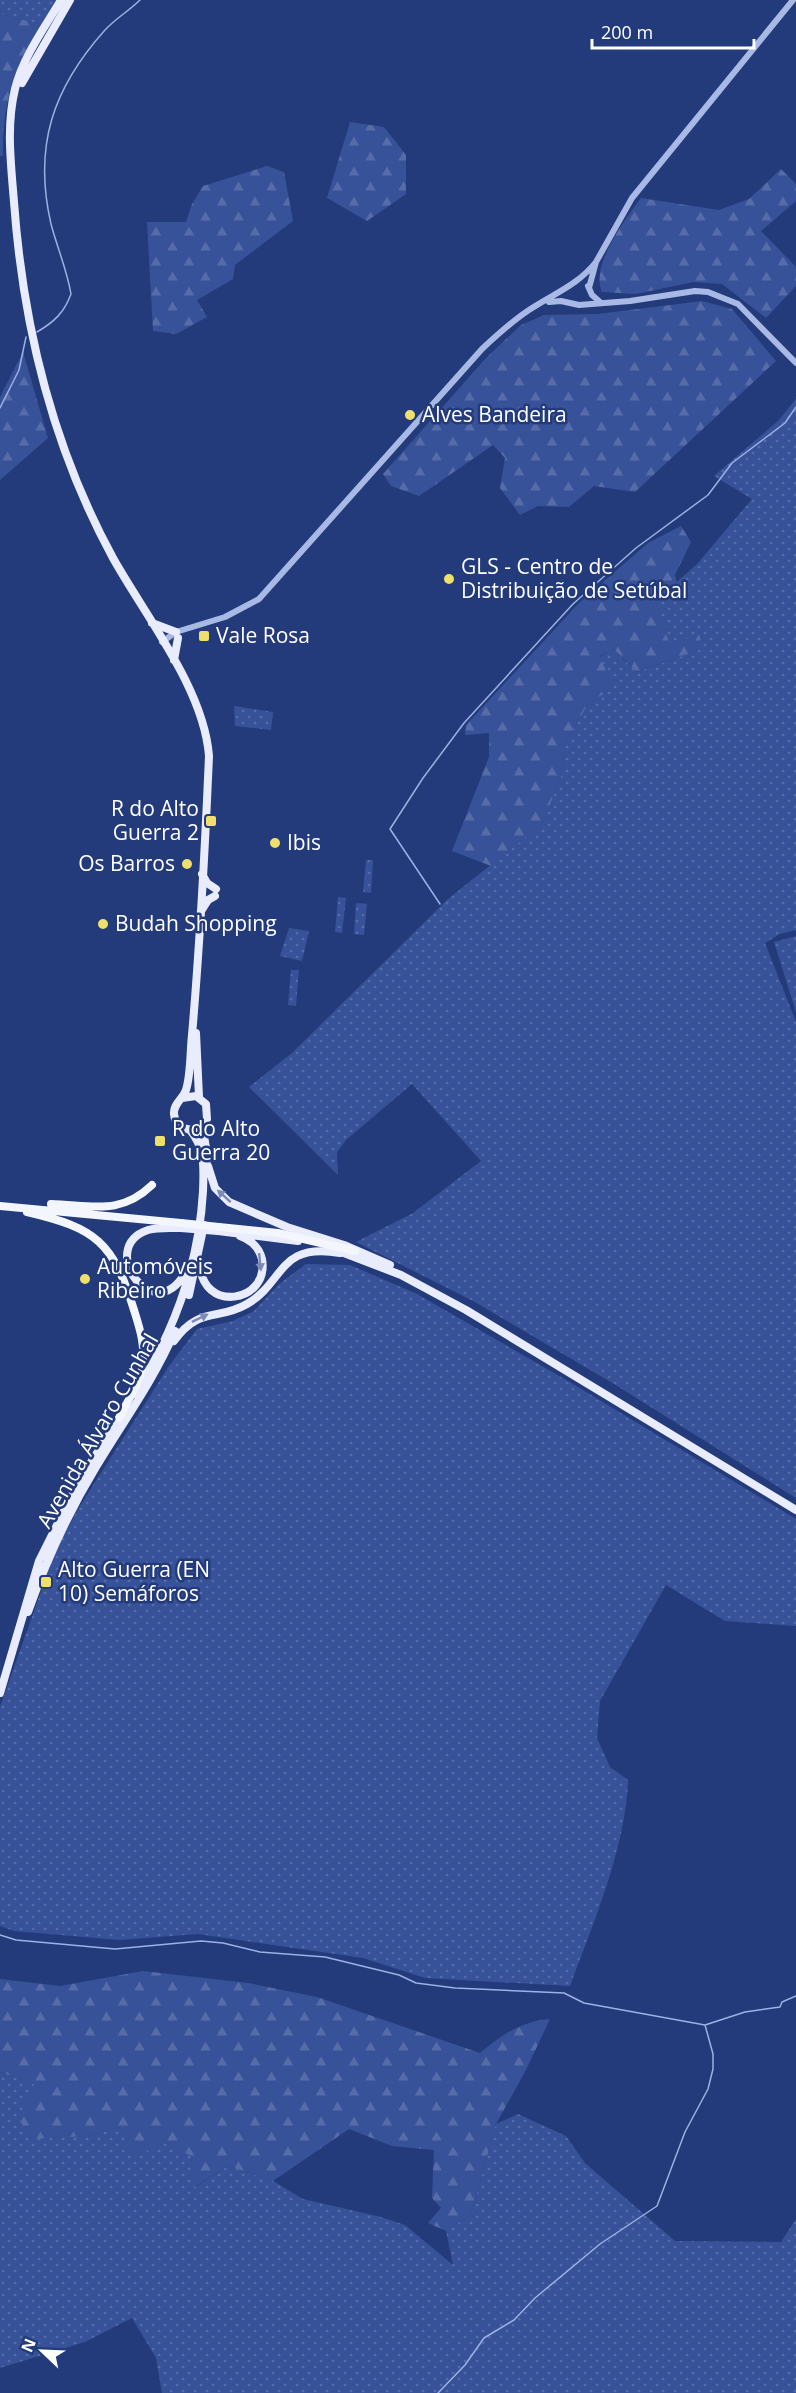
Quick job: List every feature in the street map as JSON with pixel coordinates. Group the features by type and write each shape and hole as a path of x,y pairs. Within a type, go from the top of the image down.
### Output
{"highway":[{"path":"0,1206 116,1206 135,1199 152,1185"},
{"path":"0,1206 101,1217"},
{"path":"0,1212 101,1217 278,1233 354,1253"},
{"path":"27,1212 67,1222 93,1238 117,1263 142,1336 144,1358 136,1386 119,1418"}],"main road":[{"path":"61,0 20,75 12,106 9,139 21,278 45,389 60,436 94,520 200,711 208,743 196,977 186,1089 175,1106 174,1115 180,1125 190,1130 202,1125 207,1119 208,1109 199,1097 196,977"},
{"path":"12,106 25,77 70,0"},
{"path":"151,623 177,635 174,661"},
{"path":"199,915 206,902 215,893 201,873"},
{"path":"182,1098 189,1095 199,1097"},
{"name":"Avenida Álvaro Cunhal","path":"0,1693 52,1549 96,1467 162,1361 194,1281 208,1166 202,1125"},
{"name":"Avenida Álvaro Cunhal","path":"16,1645 39,1561 47,1542 79,1481 149,1371 171,1328 189,1279 199,1245 203,1164 198,1140 190,1130"},
{"path":"208,1166 215,1188 229,1202 286,1227 408,1273 796,1510"},
{"path":"181,1225 152,1229 140,1234 128,1254 127,1266 132,1278 150,1290 161,1292 171,1289 182,1279 199,1245"},
{"path":"199,1245 201,1273 208,1287 229,1297 244,1294 254,1288 262,1267 258,1250 244,1237 219,1229"},
{"path":"162,1361 186,1326 209,1314 247,1304 261,1292 280,1269 299,1256 327,1252 354,1253"}],"street":[{"path":"162,642 243,609 259,599 482,349 506,326 567,288 596,262 638,189 793,0"},
{"path":"582,304 588,299 596,262"},
{"path":"578,280 600,302"},
{"path":"567,288 567,296 572,303"},
{"path":"542,303 582,304 630,301 695,291 724,297 738,304 796,363"}],"green space":[{"path":"0,0 58,0 44,25 0,14"},
{"path":"0,14 44,25 25,56 12,87 5,119 3,156 0,156"},
{"path":"350,122 384,127 406,155 406,194 367,221 327,198"},
{"path":"267,166 284,172 293,221 235,265 233,279 197,300 207,317 176,334 153,331 147,222 186,222 192,204 203,186"},
{"path":"781,169 796,184 796,201 761,231 796,267 796,286 766,318 722,284 693,282 636,294 602,292 601,269 605,256 618,230 641,198 719,210 749,199"},
{"path":"702,301 732,309 776,361 635,492 594,486 569,507 538,506 520,515 500,488 505,458 493,445 419,496 391,486 383,474 486,358 521,325 544,315 598,314"},
{"path":"23,352 48,438 0,480 0,397"},
{"path":"796,399 796,930 780,934 765,943 796,1022 796,1498 614,1384 473,1301 356,1242 413,1213 481,1161 412,1084 346,1140 337,1152 338,1175 249,1087 292,1053 448,899 543,823 561,776 566,741 588,704 613,688 600,657 612,649 637,672 699,650 669,644 656,601 698,563 752,499 714,476 778,421"},
{"path":"681,526 691,542 675,575 677,583 656,601 669,643 700,635 699,650 637,672 613,649 600,656 613,688 588,704 566,741 561,776 543,823 491,866 452,851 489,757 489,733 465,735 466,725 578,604 648,543"},
{"path":"234,706 273,712 271,730 235,726"},
{"path":"366,860 373,860 371,893 363,892"},
{"path":"338,897 346,898 342,933 335,932"},
{"path":"356,903 367,904 364,935 354,934"},
{"path":"289,928 309,931 302,961 280,956"},
{"path":"796,936 796,1012 774,942"},
{"path":"291,970 299,970 296,1006 288,1005"},
{"path":"306,1264 350,1265 417,1294 568,1381 796,1519 796,1626 725,1621 666,1585 600,1701 597,1738 610,1767 628,1780 626,1806 607,1885 570,1986 425,1978 363,1958 198,1934 119,1940 14,1931 0,1926 0,1707 55,1552 78,1509 169,1366 197,1329 233,1321 254,1311 279,1284"},
{"path":"143,1971 248,1983 317,1997 480,2053 512,2030 540,2020 550,2019 526,2070 496,2124 471,2215 446,2231 428,2223 441,2208 432,2198 434,2150 392,2146 349,2129 273,2181 228,2166 194,2187 191,2156 161,2140 133,2162 122,2126 87,2136 28,2139 19,2117 34,2084 0,2072 0,1979 60,1986"},
{"path":"0,2072 35,2084 19,2117 87,2136 122,2126 161,2140 191,2156 195,2187 228,2166 273,2181 303,2199 381,2217 405,2225 453,2265 446,2231 471,2215 496,2124 518,2114 566,2136 585,2163 675,2241 781,2242 796,2219 796,2393 162,2393 156,2358 132,2318 85,2342 0,2368"}],"waterway":[{"path":"37,332 58,316 71,294 51,224 46,196 46,144 52,120 60,96 87,52 109,26 140,0"},
{"path":"0,408 19,370 26,337"},
{"path":"440,904 390,829 423,778 464,723 573,604 636,548 708,495 732,463 785,423 796,407"},
{"path":"0,1935 16,1940 115,1949 201,1941 223,1943 260,1952 325,1957 399,1975 416,1983 455,1988 564,1993 584,2003 705,2025 745,2012 780,2007 782,2002 796,1996"},
{"path":"438,2393 465,2365 484,2338 514,2320 535,2298 600,2244 657,2206 685,2132 708,2089 713,2069 713,2054 705,2025"}],"place":[{"name":"Alves Bandeira","path":"410,415"},
{"name":"GLS - Centro de Distribuição de Setúbal","path":"449,579"},
{"name":"Vale Rosa","path":"204,636"},
{"name":"R do Alto Guerra 2","path":"211,821"},
{"name":"Ibis","path":"275,843"},
{"name":"Os Barros","path":"187,864"},
{"name":"Budah Shopping","path":"103,924"},
{"name":"R do Alto Guerra 20","path":"160,1141"},
{"name":"Automóveis Ribeiro","path":"85,1279"},
{"name":"Alto Guerra (EN 10) Semáforos","path":"46,1582"}]}
